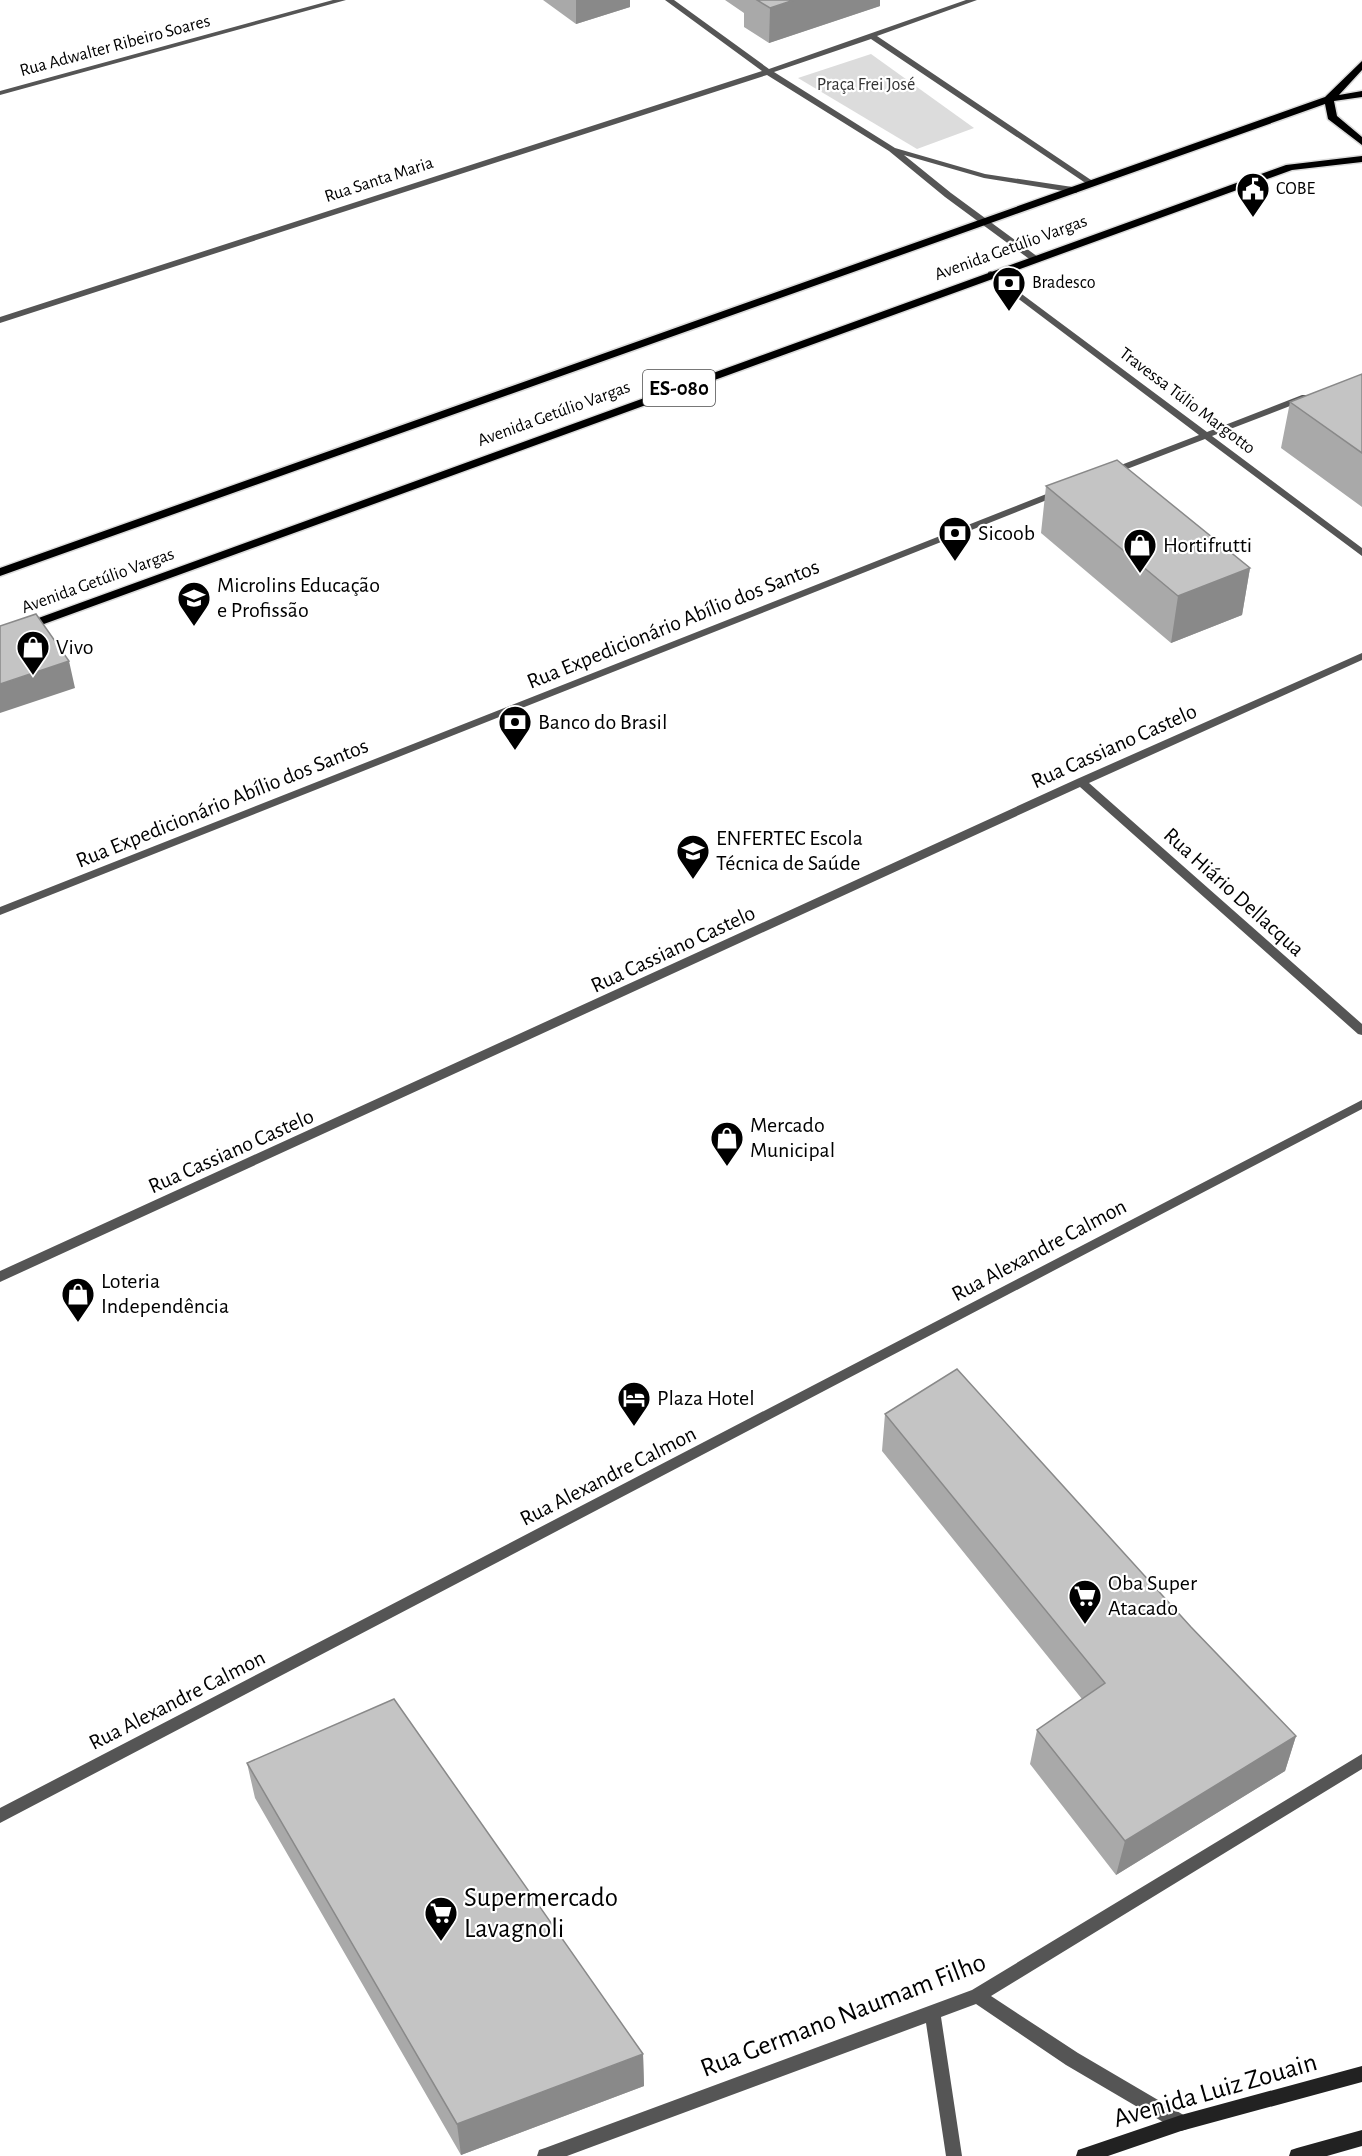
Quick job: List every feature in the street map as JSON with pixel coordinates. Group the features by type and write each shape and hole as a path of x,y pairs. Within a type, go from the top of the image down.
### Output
{"main road":[{"name":"ES-080","path":"1329,99 1362,64"},
{"name":"Avenida Getúlio Vargas","path":"0,572 1329,99 1362,94"},
{"path":"1329,99 1332,117 1362,142"},
{"name":"Avenida Getúlio Vargas","path":"0,636 1290,167 1362,159"}],"street":[{"name":"Rua Adwalter Ribeiro Soares","path":"0,93 342,0"},
{"path":"669,0 768,72 892,149 985,223 1035,259"},
{"path":"768,72 973,0"},
{"path":"872,36 1093,184"},
{"name":"Rua Santa Maria","path":"0,320 768,72"},
{"path":"892,149 984,176 1076,190"},
{"name":"Travessa Túlio Margotto","path":"992,274 1362,553"},
{"path":"1104,474 1320,391"},
{"name":"Rua Expedicionário Abílio dos Santos","path":"0,911 1071,488"},
{"name":"Rua Cassiano Castelo","path":"0,1277 1081,782 1362,656"},
{"name":"Rua Hiário Dellacqua","path":"1081,782 1362,1031"},
{"name":"Rua Alexandre Calmon","path":"0,1816 1362,1104"},
{"name":"Rua Germano Naumam Filho","path":"545,2156 977,1996 1362,1761"},
{"path":"977,1996 1072,2059 1181,2123"},
{"path":"932,2012 954,2156"},
{"name":"Avenida Luiz Zouain","path":"1083,2156 1181,2123 1362,2074"},
{"path":"1297,2156 1362,2138"}],"green space":[{"name":"Praça Frei José","path":"871,54 974,128 917,149 798,78"}],"building":[{"path":"757,0 794,0 770,8"},
{"path":"1362,374 1362,453 1290,402"},
{"path":"1117,460 1250,568 1178,596 1046,486"},
{"path":"36,614 69,661 0,684 0,626"},
{"name":"Oba Super Atacado","path":"957,1369 1191,1627 1296,1736 1125,1841 1037,1730 1105,1683 885,1414"},
{"name":"Supermercado Lavagnoli","path":"394,1699 643,2054 457,2124 247,1763"}],"place":[{"name":"COBE","path":"1253,218"},
{"name":"Bradesco","path":"1009,312"},
{"name":"Sicoob","path":"955,562"},
{"name":"Hortifrutti","path":"1140,574"},
{"name":"Microlins Educação e Profissão","path":"194,627"},
{"name":"Vivo","path":"33,676"},
{"name":"Banco do Brasil","path":"515,751"},
{"name":"ENFERTEC Escola Técnica de Saúde","path":"693,880"},
{"name":"Mercado Municipal","path":"727,1167"},
{"name":"Loteria Independência","path":"78,1323"},
{"name":"Plaza Hotel","path":"634,1427"},
{"name":"Oba Super Atacado","path":"1085,1625"},
{"name":"Supermercado Lavagnoli","path":"441,1942"}]}
